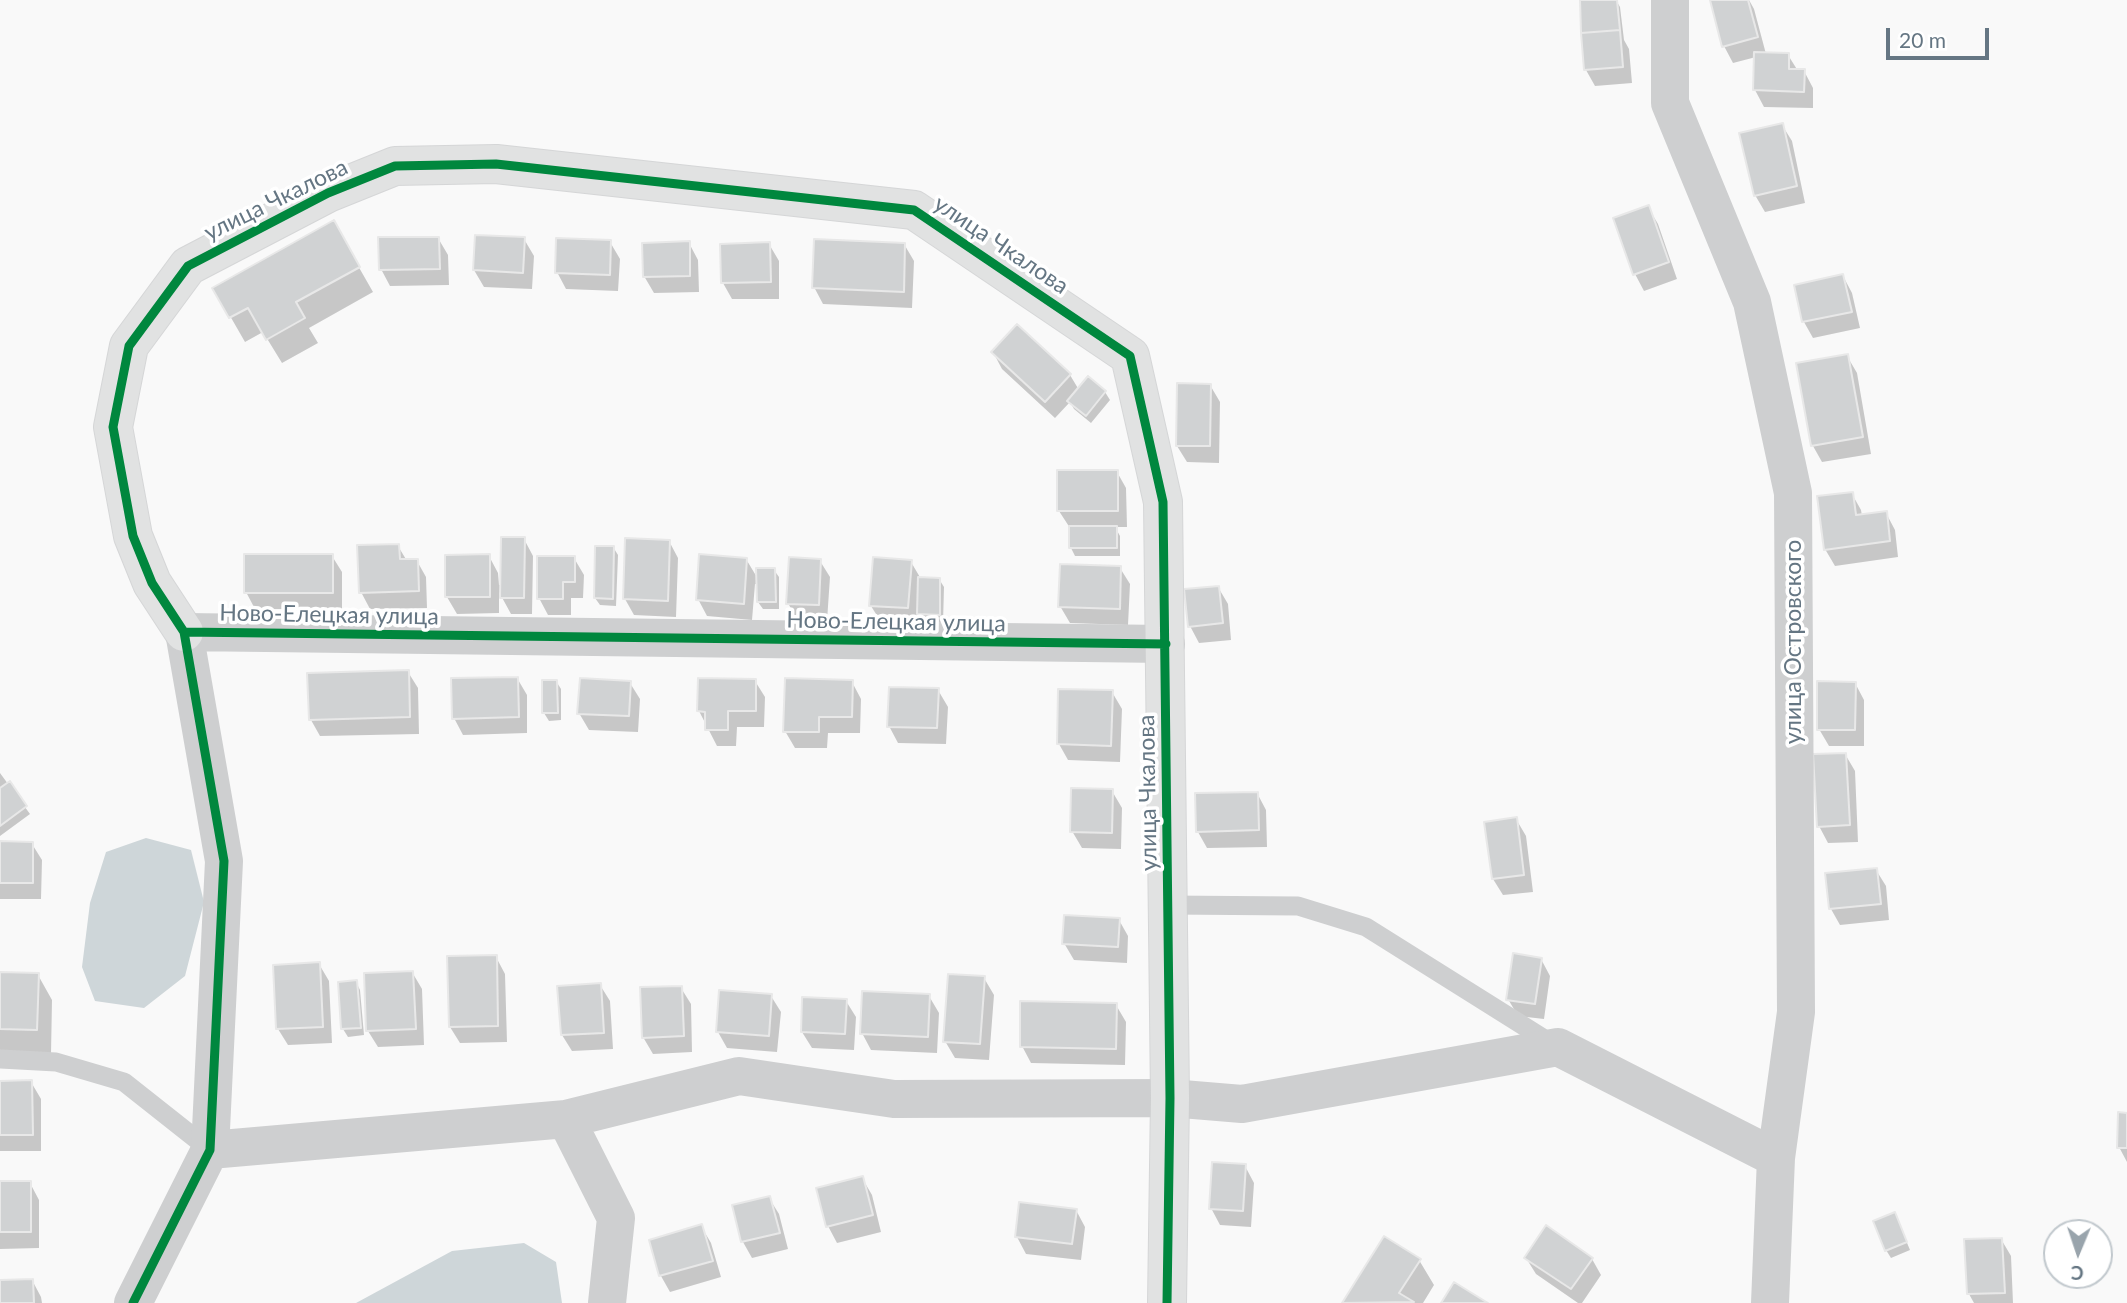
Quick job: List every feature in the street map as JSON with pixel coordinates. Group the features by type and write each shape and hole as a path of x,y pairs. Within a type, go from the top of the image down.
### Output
{"street":[{"name":"улица Островского","path":"1670,0 1670,103 1752,302 1793,493 1796,1012 1776,1158 1770,1303"},
{"name":"улица Чкалова","path":"184,632 152,583 133,536 113,427 129,346 188,266 328,193 395,166 496,164 914,210 1129,356 1163,502 1170,1098 1167,1303"},
{"path":"133,1303 210,1150 224,861 184,632"},
{"name":"Ново-Елецкая улица","path":"184,632 1166,644"},
{"path":"210,1150 566,1119 739,1076 894,1099 1170,1098 1242,1104 1558,1047 1776,1158"},
{"path":"566,1119 617,1218 607,1303"}],"lane":[{"path":"1168,905 1298,906 1366,927 1558,1047"},
{"path":"0,1059 56,1062 124,1082 210,1150"}],"shaded area":[{"path":"146,838 191,850 204,902 185,976 144,1008 95,1001 82,967 90,903 106,852"},
{"path":"524,1243 556,1262 562,1303 356,1303 452,1251"}],"building":[{"path":"1580,0 1617,0 1620,30 1581,33"},
{"path":"1710,0 1748,0 1758,37 1722,47"},
{"path":"1620,30 1623,67 1584,70 1581,33"},
{"path":"1754,52 1789,53 1789,69 1805,69 1804,92 1753,90"},
{"path":"1783,123 1797,186 1754,196 1739,133"},
{"path":"1649,205 1669,262 1633,275 1613,218"},
{"path":"334,220 360,267 296,302 305,318 266,340 248,308 229,318 212,288"},
{"path":"475,235 525,237 523,273 473,270"},
{"path":"378,237 439,237 440,269 379,270"},
{"path":"556,238 611,240 610,275 555,273"},
{"path":"814,239 905,243 904,292 812,288"},
{"path":"690,241 690,276 643,277 642,243"},
{"path":"770,242 771,282 721,283 720,244"},
{"path":"1843,274 1852,312 1802,322 1794,285"},
{"path":"1017,324 1071,374 1045,402 991,352"},
{"path":"1848,354 1863,437 1811,446 1796,363"},
{"path":"1088,376 1106,391 1086,416 1067,401"},
{"path":"1177,383 1211,384 1210,446 1176,446"},
{"path":"1057,470 1118,470 1118,511 1057,511"},
{"path":"1853,492 1856,515 1887,511 1890,541 1824,550 1817,496"},
{"path":"1069,526 1117,526 1117,548 1069,548"},
{"path":"501,537 525,537 524,598 500,598"},
{"path":"625,538 670,540 668,601 623,599"},
{"path":"399,544 400,559 418,559 419,591 359,593 357,545"},
{"path":"595,546 614,546 613,599 594,598"},
{"path":"244,554 333,554 333,593 244,593"},
{"path":"490,554 490,597 445,597 445,555"},
{"path":"699,554 747,558 744,604 696,600"},
{"path":"537,556 575,556 575,582 563,582 563,599 537,599"},
{"path":"789,557 821,559 819,605 786,604"},
{"path":"873,557 912,560 908,608 869,606"},
{"path":"1060,564 1121,566 1120,609 1058,607"},
{"path":"756,568 775,568 776,602 757,602"},
{"path":"918,577 940,578 940,615 917,614"},
{"path":"1219,586 1223,623 1188,627 1184,589"},
{"path":"409,670 410,717 309,720 307,673"},
{"path":"518,677 519,717 452,719 451,678"},
{"path":"580,678 631,681 629,716 577,714"},
{"path":"698,678 756,679 756,711 728,711 728,730 705,730 705,712 697,711"},
{"path":"785,678 853,680 852,717 819,717 819,732 783,732"},
{"path":"542,680 557,680 558,713 542,713"},
{"path":"1817,681 1856,682 1855,730 1817,730"},
{"path":"889,687 939,688 937,728 887,727"},
{"path":"1058,689 1113,690 1111,746 1057,744"},
{"path":"1846,753 1850,825 1817,827 1813,754"},
{"path":"10,781 27,806 0,826 0,788"},
{"path":"1071,788 1113,789 1112,833 1070,832"},
{"path":"1258,792 1259,830 1196,832 1195,793"},
{"path":"1517,817 1524,875 1492,879 1484,822"},
{"path":"0,841 33,842 33,883 0,883"},
{"path":"1877,868 1881,904 1829,909 1825,873"},
{"path":"1064,915 1120,918 1118,947 1062,944"},
{"path":"1513,953 1542,958 1535,1004 1506,1000"},
{"path":"497,955 498,1026 449,1027 447,956"},
{"path":"320,962 323,1027 276,1029 273,965"},
{"path":"413,971 416,1029 366,1031 364,973"},
{"path":"0,972 39,973 37,1030 0,1029"},
{"path":"948,974 985,976 980,1044 943,1042"},
{"path":"357,980 361,1028 341,1029 338,982"},
{"path":"601,983 604,1033 561,1035 557,986"},
{"path":"682,986 684,1036 642,1038 640,987"},
{"path":"719,990 772,994 769,1036 716,1032"},
{"path":"862,991 930,994 928,1037 860,1034"},
{"path":"802,997 847,999 845,1034 801,1032"},
{"path":"1020,1001 1117,1003 1116,1049 1020,1047"},
{"path":"32,1080 33,1135 0,1135 0,1081"},
{"path":"2118,1112 2127,1113 2127,1148 2117,1148"},
{"path":"1212,1162 1246,1164 1243,1211 1209,1209"},
{"path":"863,1176 873,1215 826,1227 816,1188"},
{"path":"0,1181 31,1181 31,1232 0,1232"},
{"path":"770,1196 780,1233 741,1242 732,1205"},
{"path":"1019,1202 1077,1209 1072,1244 1015,1237"},
{"path":"1895,1212 1907,1242 1885,1251 1873,1221"},
{"path":"702,1224 713,1261 659,1276 649,1240"},
{"path":"1546,1225 1593,1258 1571,1289 1524,1258"},
{"path":"1384,1236 1421,1259 1399,1293 1414,1302 1342,1303"},
{"path":"2002,1238 2005,1293 1967,1294 1964,1239"},
{"path":"33,1279 34,1303 0,1303 0,1280"},
{"path":"1454,1282 1488,1303 1441,1303"}],"cycle path":[{"path":"184,632 152,583 133,536 113,427 129,346 188,266 328,193 395,166 496,164 914,210 1130,356 1163,502 1170,1098 1167,1303"},
{"path":"133,1303 210,1150 224,861 184,632 1166,644"}]}
